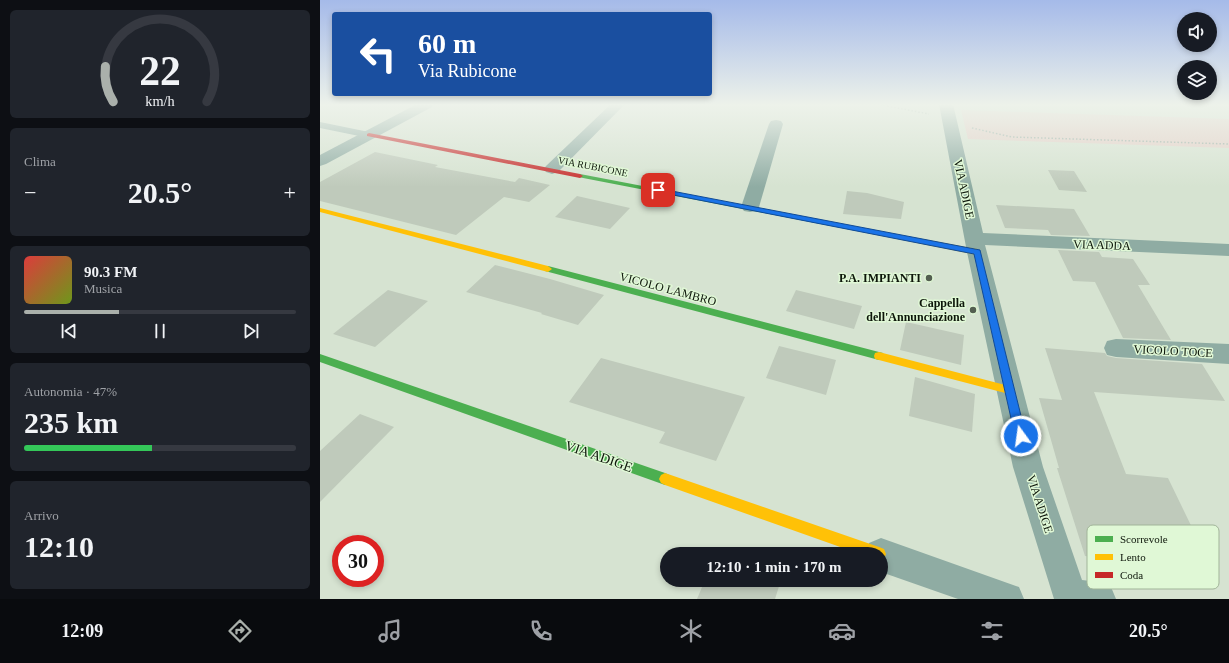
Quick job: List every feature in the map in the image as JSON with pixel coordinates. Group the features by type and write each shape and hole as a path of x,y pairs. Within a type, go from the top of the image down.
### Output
{"street":[{"path":"320,161 375,132"},
{"path":"552,170 590,132"},
{"path":"750,208 774,132"},
{"name":"VIA ADIGE","path":"952,132 976,245 1028,468 1080,598"},
{"name":"VIA RUBICONE","path":"369,135 750,208 976,245"},
{"name":"VICOLO LAMBRO","path":"320,210 1009,390"},
{"name":"VIA ADDA","path":"976,245 1004,240 1229,250"},
{"name":"VICOLO TOCE","path":"1116,348 1229,354"},
{"name":"VIA ADIGE","path":"320,358 860,547"},
{"name":"VIA ADIGE","path":"888,557 1007,599"}],"lane":[{"path":"354,132 369,135"}],"path":[{"path":"989,132 1012,137 1229,144"}],"shaded area":[{"path":"966,132 1229,132 1229,148 968,139"}],"building":[{"path":"375,152 438,165 435,167 515,182 519,178 550,185 529,202 504,197 456,235 320,201 320,182"},
{"path":"1048,170 1074,171 1087,192 1059,190"},
{"path":"847,191 867,193 904,202 901,219 843,214"},
{"path":"577,196 630,208 610,229 555,217"},
{"path":"996,205 1074,209 1090,236 1051,235 1048,230 1005,228"},
{"path":"1058,250 1099,252 1102,257 1133,259 1150,285 1138,285 1171,340 1123,338 1095,282 1073,281"},
{"path":"495,265 604,295 578,325 541,314 542,313 466,292"},
{"path":"388,290 428,301 375,347 333,334"},
{"path":"796,290 862,306 854,329 786,311"},
{"path":"906,322 964,335 961,365 900,350"},
{"path":"779,346 836,360 826,395 766,378"},
{"path":"1045,348 1105,353 1107,356 1116,358 1202,364 1225,401 1094,392 1126,474 1168,478 1191,525 1087,525 1087,556 1085,556 1057,468 1059,468 1039,398 1062,400"},
{"path":"601,358 745,397 716,461 659,443 665,432 569,402"},
{"path":"915,377 975,394 972,432 909,416"},
{"path":"360,414 394,427 320,502 320,451"},
{"path":"702,587 779,587 775,599 697,599"}],"traffic: fast":[{"path":"580,176 857,229"},
{"path":"548,269 879,356"},
{"path":"320,358 665,479"}],"traffic: slow":[{"path":"320,210 548,269"},
{"path":"857,229 977,252"},
{"path":"879,356 1009,390"},
{"path":"665,479 859,547"}],"traffic: jam":[{"path":"369,135 580,176"}],"place":[{"name":"P.A. IMPIANTI","path":"929,278"},
{"name":"Cappella dell'Annunciazione","path":"973,310"}],"route":[{"path":"658,190 977,252 1021,436"}]}
